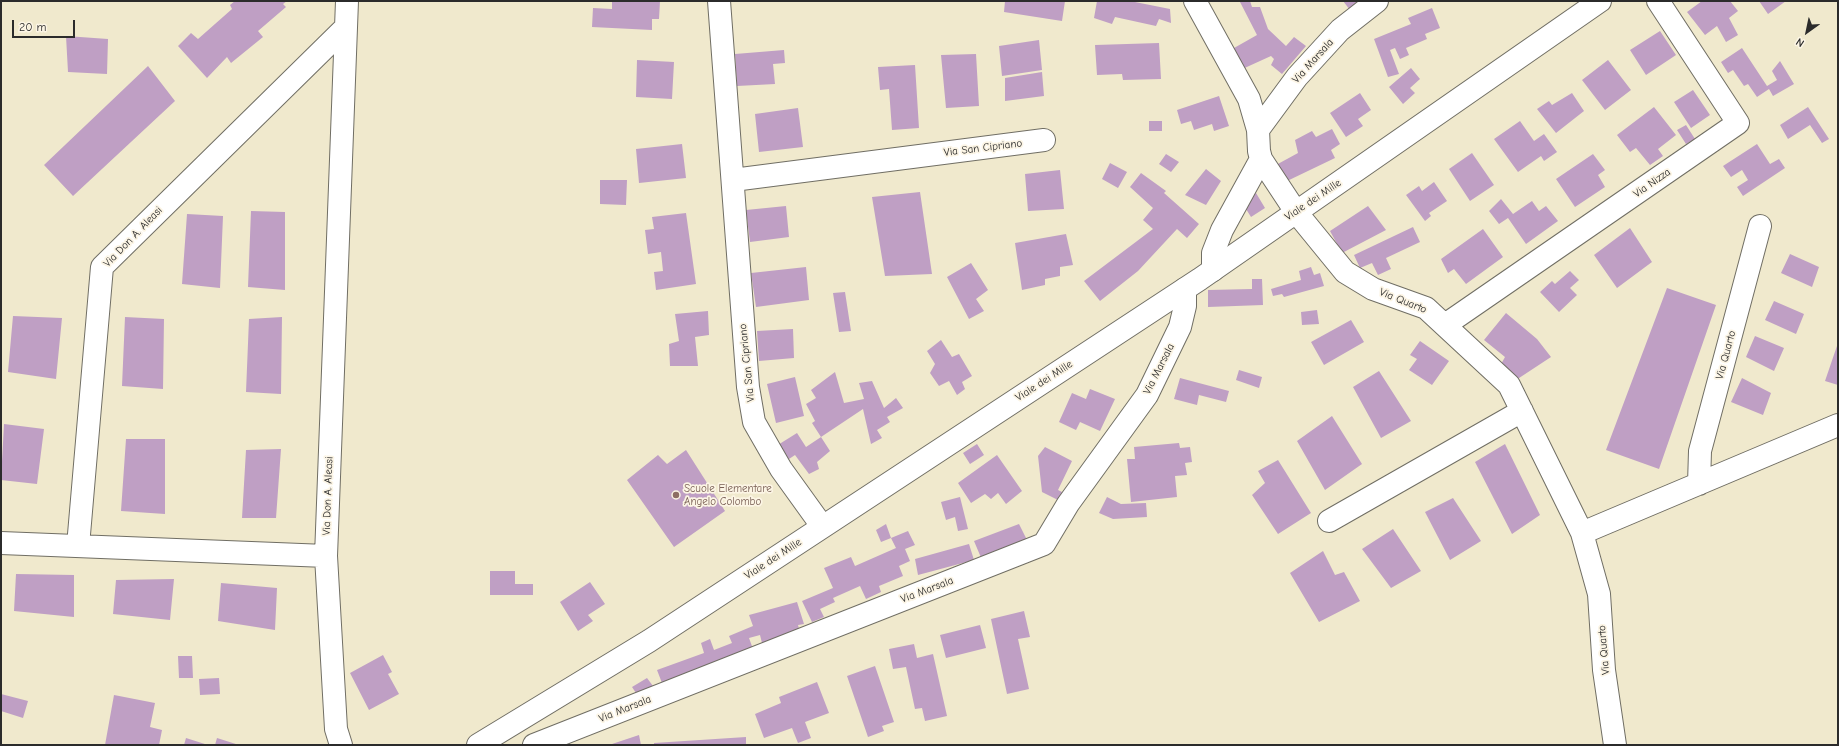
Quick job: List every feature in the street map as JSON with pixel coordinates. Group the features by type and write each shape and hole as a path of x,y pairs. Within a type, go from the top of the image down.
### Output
{"street":[{"name":"Via Don A. Aleasi","path":"341,745 336,729 326,556 347,1"},
{"name":"Via San Cipriano","path":"719,1 748,387 754,422 781,469 822,526"},
{"path":"1195,1 1249,99 1258,130 1258,151 1261,159 1222,230 1213,252 1213,270"},
{"name":"Via Marsala","path":"1258,130 1297,77 1340,30 1377,1"},
{"name":"Viale dei Mille","path":"478,745 649,641 1185,289 1600,1"},
{"name":"Via Nizza","path":"1445,325 1738,124 1658,1"},
{"name":"Via Don A. Aleasi","path":"78,546 102,266 346,28"},
{"name":"Via San Cipriano","path":"732,180 1044,140"},
{"name":"Via Quarto","path":"1261,159 1296,212 1346,272 1373,288 1426,308 1509,384 1582,534 1599,594 1604,670 1615,745"},
{"name":"Via Quarto","path":"1699,484 1700,451 1760,226"},
{"name":"Via Marsala","path":"534,745 1044,544 1068,504 1147,395 1180,328 1185,306 1185,289"},
{"path":"1329,520 1522,410"},
{"path":"1582,534 1838,425"},
{"path":"1,543 326,556"}],"building":[{"path":"235,1 287,1 283,4 286,7 258,31 263,37 231,63 227,57 207,78 178,46 191,33 198,39 232,9 230,5"},
{"path":"612,1 660,1 659,19 652,19 652,30 592,27 593,8 612,9"},
{"path":"1005,1 1065,1 1062,21 1004,12"},
{"path":"1097,1 1130,1 1170,9 1171,23 1159,19 1156,26 1115,17 1112,24 1094,18"},
{"path":"1250,1 1252,7 1260,7 1268,29 1286,46 1294,37 1306,46 1282,74 1271,65 1274,59 1271,56 1238,71 1227,52 1257,35 1240,2"},
{"path":"1343,1 1361,1 1350,10"},
{"path":"1702,1 1730,1 1738,11 1729,18 1738,35 1726,42 1717,26 1705,35 1687,12"},
{"path":"1759,1 1786,1 1768,14"},
{"path":"1432,8 1440,28 1425,34 1427,39 1406,48 1409,55 1400,59 1395,48 1390,50 1399,74 1388,77 1374,39 1411,24 1408,18"},
{"path":"1660,31 1676,55 1646,75 1630,50"},
{"path":"66,36 108,39 107,74 68,72"},
{"path":"1039,40 1042,70 1002,76 999,46"},
{"path":"1159,43 1161,79 1123,80 1122,74 1097,75 1095,45"},
{"path":"1742,48 1767,86 1777,80 1772,71 1780,61 1794,84 1773,96 1769,89 1757,97 1748,84 1744,86 1733,70 1728,73 1721,62"},
{"path":"784,50 785,63 773,64 775,84 737,86 735,54"},
{"path":"976,54 979,106 946,108 941,55"},
{"path":"637,60 674,62 672,99 636,97"},
{"path":"1608,60 1631,90 1605,110 1582,80"},
{"path":"915,65 919,128 892,130 889,89 880,90 878,67"},
{"path":"148,66 175,101 73,196 44,165"},
{"path":"1411,68 1420,79 1410,88 1415,93 1403,104 1389,87"},
{"path":"1042,72 1044,96 1005,101 1005,78"},
{"path":"1693,90 1710,115 1691,128 1674,102"},
{"path":"1360,93 1371,110 1358,119 1363,126 1346,137 1330,113"},
{"path":"1572,93 1584,111 1556,133 1537,109 1549,101 1552,105"},
{"path":"1219,96 1229,126 1214,131 1212,124 1194,130 1191,121 1181,124 1177,110"},
{"path":"1654,107 1676,135 1658,149 1663,156 1650,165 1636,148 1630,152 1617,135"},
{"path":"1808,107 1829,139 1822,143 1810,125 1788,139 1780,125"},
{"path":"798,108 803,147 759,152 755,114"},
{"path":"1149,121 1162,121 1162,131 1149,131"},
{"path":"1520,121 1534,141 1544,134 1557,152 1544,161 1541,156 1518,172 1494,139"},
{"path":"1686,125 1695,139 1686,144 1677,130"},
{"path":"1332,129 1340,144 1331,150 1335,158 1285,182 1276,165 1298,153 1295,140 1312,131 1316,137"},
{"path":"682,144 686,178 639,183 636,149"},
{"path":"1757,144 1770,164 1779,159 1785,168 1743,196 1737,187 1748,180 1742,170 1731,177 1723,166"},
{"path":"1472,153 1494,185 1470,201 1449,169"},
{"path":"1166,154 1179,162 1171,172 1159,164"},
{"path":"1593,154 1605,170 1598,175 1605,187 1575,207 1556,179"},
{"path":"1110,163 1127,172 1118,188 1102,179"},
{"path":"1206,169 1221,181 1206,205 1185,195"},
{"path":"1060,170 1064,209 1028,211 1025,174"},
{"path":"1141,173 1166,191 1164,193 1199,224 1187,238 1177,229 1138,271 1100,301 1084,281 1153,229 1143,220 1153,208 1130,187"},
{"path":"600,180 627,180 626,205 600,204"},
{"path":"1434,182 1447,201 1429,213 1431,216 1425,221 1406,195 1419,186 1422,191"},
{"path":"920,192 932,274 885,276 872,197"},
{"path":"1256,193 1265,208 1251,217 1241,201"},
{"path":"1501,199 1513,214 1532,201 1539,211 1546,206 1558,221 1526,244 1508,218 1499,224 1489,211"},
{"path":"786,206 789,237 750,242 746,210"},
{"path":"1368,206 1386,230 1342,253 1330,231"},
{"path":"251,211 285,212 285,290 248,287"},
{"path":"686,213 696,284 656,290 654,272 663,271 661,252 648,254 645,230 654,229 652,217"},
{"path":"187,214 223,216 220,288 182,284"},
{"path":"1413,227 1420,242 1386,258 1391,269 1378,275 1372,263 1360,268 1354,255"},
{"path":"1630,228 1652,262 1617,288 1594,255"},
{"path":"1483,229 1503,257 1466,284 1454,269 1448,273 1441,259"},
{"path":"1066,234 1073,265 1060,267 1060,276 1045,279 1045,285 1022,290 1015,243"},
{"path":"1790,254 1819,267 1812,287 1781,273"},
{"path":"971,263 988,290 976,299 984,311 969,319 947,277"},
{"path":"806,267 809,300 756,307 751,273"},
{"path":"1311,267 1314,275 1320,273 1324,286 1284,297 1282,294 1273,296 1271,289 1301,280 1299,271"},
{"path":"1570,271 1579,280 1570,288 1577,295 1559,312 1540,292 1552,281 1555,284"},
{"path":"1252,279 1262,279 1263,305 1208,307 1208,290 1252,289"},
{"path":"1667,288 1716,305 1659,469 1606,450"},
{"path":"845,292 851,331 839,332 833,293"},
{"path":"1774,301 1804,314 1796,334 1765,320"},
{"path":"1317,310 1319,324 1302,325 1301,312"},
{"path":"708,311 709,335 695,337 698,366 670,366 669,344 679,341 675,314"},
{"path":"1506,313 1537,339 1551,357 1513,382 1500,366 1505,357 1484,340"},
{"path":"13,316 62,318 56,379 8,372"},
{"path":"125,317 164,319 163,389 122,386"},
{"path":"282,317 281,394 246,392 249,319"},
{"path":"1351,320 1364,342 1324,365 1311,342"},
{"path":"793,329 794,358 759,361 757,331"},
{"path":"1755,336 1784,348 1774,371 1746,357"},
{"path":"941,340 952,357 959,354 972,376 962,382 965,389 957,395 949,381 939,386 930,373 935,364 927,351"},
{"path":"1420,341 1449,361 1432,385 1409,370 1417,359 1410,355"},
{"path":"1838,343 1838,385 1825,381"},
{"path":"1239,370 1262,377 1259,388 1236,380"},
{"path":"1379,371 1411,421 1381,438 1353,387"},
{"path":"835,372 844,403 864,399 859,383 872,381 884,408 896,398 903,408 887,417 890,422 877,430 882,438 871,444 863,409 821,437 812,423 815,421 806,404 816,398 811,390"},
{"path":"795,377 804,416 776,423 767,384"},
{"path":"1180,378 1229,391 1226,402 1199,395 1197,405 1174,399"},
{"path":"1742,378 1771,393 1763,415 1731,402"},
{"path":"1090,389 1115,399 1100,431 1080,422 1076,430 1059,422 1072,393 1086,399"},
{"path":"1332,416 1362,464 1325,490 1297,441"},
{"path":"4,424 44,429 37,484 1,480"},
{"path":"797,433 806,447 821,437 830,451 817,462 819,469 809,474 795,455 783,463 773,448"},
{"path":"126,439 165,439 165,514 121,511"},
{"path":"1179,443 1180,448 1190,447 1192,462 1185,463 1187,475 1175,476 1177,497 1131,502 1127,459 1135,459 1134,447"},
{"path":"977,444 984,455 970,464 963,453"},
{"path":"1505,444 1540,515 1512,534 1475,462"},
{"path":"1045,447 1072,461 1058,490 1064,493 1060,501 1042,492 1038,456"},
{"path":"281,449 276,518 242,518 246,450"},
{"name":"Scuole Elementare Angelo Colombo","path":"686,450 725,511 674,547 627,480 658,455 667,464"},
{"path":"997,455 1022,491 1006,504 998,493 991,499 985,494 971,503 958,483"},
{"path":"1278,460 1311,513 1278,534 1252,495 1265,483 1258,471"},
{"path":"960,497 968,529 958,531 955,517 946,520 941,502"},
{"path":"1107,497 1121,504 1146,503 1147,517 1113,519 1099,513"},
{"path":"1453,498 1481,541 1450,560 1425,512"},
{"path":"886,524 891,538 881,542 876,530"},
{"path":"1019,524 1027,540 982,560 974,541"},
{"path":"1393,529 1421,571 1391,588 1362,549"},
{"path":"908,531 915,545 905,549 910,561 899,566 903,576 879,586 881,592 866,599 860,586 833,598 835,602 820,609 824,617 812,622 802,601 833,588 824,568 851,557 855,566 896,548 891,538"},
{"path":"969,544 974,560 918,575 915,559"},
{"path":"1323,551 1335,575 1344,572 1360,601 1319,622 1290,573"},
{"path":"490,571 515,571 515,584 533,584 533,595 490,595"},
{"path":"16,574 74,575 74,617 14,611"},
{"path":"174,579 170,620 113,614 116,580"},
{"path":"590,582 605,604 588,615 593,621 578,631 560,602"},
{"path":"221,583 277,588 275,630 218,621"},
{"path":"797,602 804,624 798,625 801,636 763,647 760,635 749,638 753,649 662,683 657,670 704,653 701,643 710,639 714,650 732,643 729,636 753,626 749,615"},
{"path":"1024,611 1030,637 1018,639 1029,689 1007,694 991,619"},
{"path":"980,625 986,648 946,658 940,635"},
{"path":"914,644 917,658 933,654 947,716 925,721 922,708 915,709 906,667 893,669 889,649"},
{"path":"383,655 392,672 388,674 399,694 369,710 350,673"},
{"path":"178,656 192,656 193,678 179,678"},
{"path":"875,666 894,722 882,726 884,731 868,737 847,676"},
{"path":"219,678 220,694 200,695 199,679"},
{"path":"647,678 653,686 638,696 632,687"},
{"path":"817,682 829,713 805,722 811,738 798,743 792,728 764,738 755,714 781,703 779,697"},
{"path":"1,694 28,701 23,718 1,711"},
{"path":"114,695 155,703 150,727 162,730 159,745 105,745"},
{"path":"639,735 641,745 609,745"},
{"path":"746,737 746,745 654,745 654,743"},
{"path":"186,738 208,745 184,745"},
{"path":"217,738 239,745 215,745"}],"place":[{"name":"Scuole Elementare Angelo Colombo","path":"676,495"}]}
